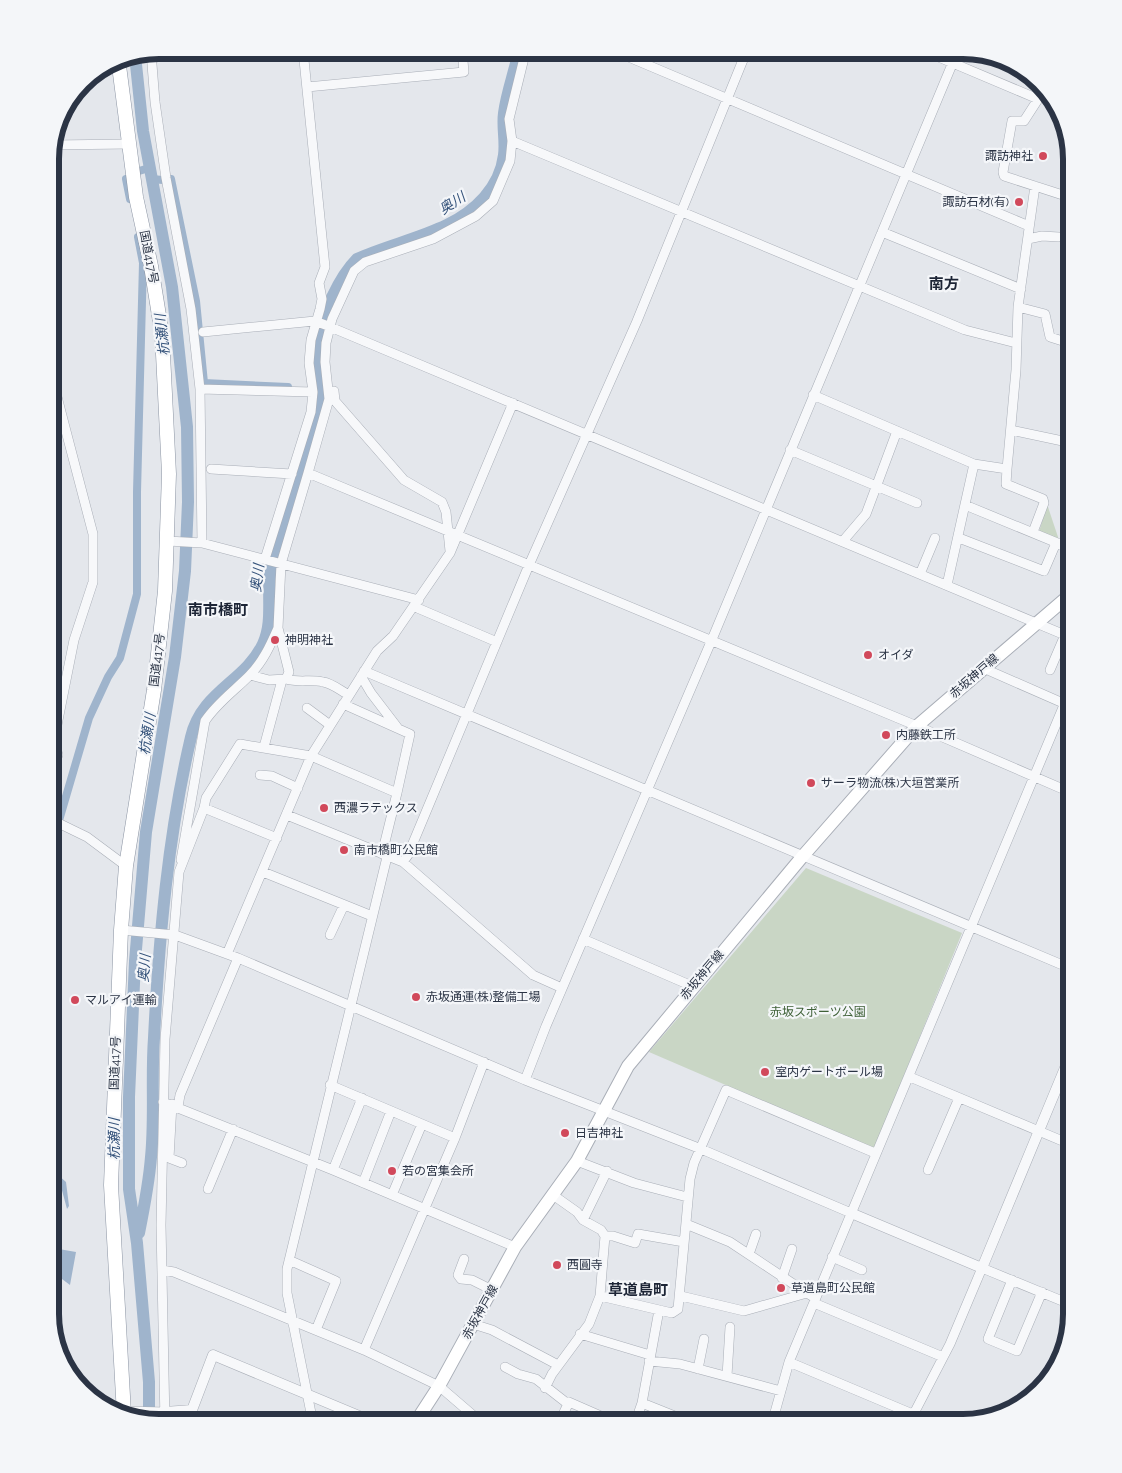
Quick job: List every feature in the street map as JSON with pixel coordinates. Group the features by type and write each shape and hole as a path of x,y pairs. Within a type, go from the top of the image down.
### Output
{"highway":[{"name":"国道417号","path":"119,67 128,144 162,334 169,464 170,541 154,690 126,866 111,1186 126,1409"}],"main road":[{"name":"赤坂神戸線","path":"421,1414 439,1386 515,1248 577,1160 628,1066 692,986 917,726 1063,601"}],"street":[{"path":"265,559 311,412 313,392 309,363 310,340 320,309 322,299 319,283 325,267 304,59"},
{"path":"307,87 464,72 463,59"},
{"path":"264,747 284,679 289,672 278,628 280,563 329,399 325,362 329,326 354,271 365,262 434,239 476,216 493,201 510,161 512,140 509,119 524,59"},
{"path":"633,59 1028,226"},
{"path":"404,862 585,434 637,321 680,210 743,59"},
{"path":"943,59 1038,99"},
{"path":"525,1080 562,988 710,642 955,59"},
{"path":"152,60 160,140 189,300 200,389 200,543"},
{"path":"1040,96 1024,121 1012,121 1003,172 1004,176 1063,195"},
{"path":"512,140 965,330 1016,343"},
{"path":"60,145 128,144"},
{"path":"1033,532 1044,503 1043,499 1006,484 1018,307 1035,186"},
{"path":"882,232 1021,289"},
{"path":"1028,239 1042,236 1059,237"},
{"path":"1018,307 1044,314 1050,338 1063,341"},
{"path":"202,332 315,321 1063,635"},
{"path":"328,386 333,388 335,401 404,480 442,502 446,512 450,553"},
{"path":"200,389 313,392"},
{"path":"813,395 974,464 1007,469"},
{"path":"227,954 311,756 377,651 393,636 417,604 450,553 513,403"},
{"path":"59,404 93,534 93,582 74,640 59,715"},
{"path":"1011,430 1063,440"},
{"path":"843,541 866,514 897,431"},
{"path":"790,450 917,503"},
{"path":"946,585 959,538 974,464"},
{"path":"211,469 292,474"},
{"path":"308,473 710,642 917,726 1063,789"},
{"path":"965,505 1063,546"},
{"path":"920,574 935,538"},
{"path":"959,538 1044,572 1056,543"},
{"path":"170,541 200,543 265,559 417,604 497,642"},
{"path":"180,872 205,721 214,708 250,675 269,650 278,628"},
{"path":"1050,670 1063,647"},
{"path":"983,668 1063,703"},
{"path":"362,673 1063,965"},
{"path":"362,673 371,693 398,728"},
{"path":"250,675 269,680 284,679 297,682 312,680 326,682 349,695"},
{"path":"312,1414 287,1293 287,1269 372,916 410,734 344,704"},
{"path":"307,708 330,725"},
{"path":"775,1414 789,1362 812,1298 832,1257 875,1153 910,1077 1034,777 1063,716"},
{"path":"182,1163 169,1158 171,1105 170,973 162,933 180,872 206,798 240,744 311,756 397,792"},
{"path":"260,775 272,776 298,788"},
{"path":"204,808 277,838"},
{"path":"286,814 384,856 404,862 533,975 562,988"},
{"path":"59,823 87,837 126,866"},
{"path":"263,872 372,916"},
{"path":"330,935 344,905"},
{"path":"124,930 162,933 238,958 525,1080 701,1149 1063,1301"},
{"path":"583,940 692,986"},
{"path":"164,1412 162,1270 171,1105 180,1095 238,958"},
{"path":"364,1350 455,1138 484,1062"},
{"path":"914,1414 943,1357 982,1268 1063,1073"},
{"path":"910,1077 1063,1141"},
{"path":"330,1085 455,1138"},
{"path":"600,1296 672,1313 678,1309 686,1224 686,1197 694,1163 726,1090 875,1153"},
{"path":"333,1170 362,1098"},
{"path":"928,1170 959,1098"},
{"path":"171,1105 425,1208 515,1248"},
{"path":"363,1183 392,1111"},
{"path":"392,1195 422,1124"},
{"path":"208,1189 233,1129"},
{"path":"577,1160 634,1183 686,1197"},
{"path":"583,1220 607,1171"},
{"path":"545,1388 558,1365 589,1324 600,1296 605,1236 601,1230 583,1220 577,1212 553,1195"},
{"path":"686,1224 730,1242 812,1298 943,1357"},
{"path":"605,1236 613,1236 636,1243 638,1234 684,1242"},
{"path":"749,1254 756,1234"},
{"path":"782,1278 792,1249"},
{"path":"832,1257 862,1270"},
{"path":"289,1260 336,1281 316,1330"},
{"path":"464,1260 458,1275 461,1280 472,1280 492,1290"},
{"path":"162,1270 174,1272 364,1350 439,1386 472,1414"},
{"path":"1012,1280 988,1339 1017,1351 1042,1292"},
{"path":"680,1296 744,1310 812,1298"},
{"path":"638,1414 642,1403 659,1310"},
{"path":"473,1324 492,1330 558,1365"},
{"path":"727,1376 730,1327"},
{"path":"580,1334 650,1358 782,1391"},
{"path":"698,1369 704,1339"},
{"path":"140,1412 192,1410 213,1355 355,1414"},
{"path":"789,1362 900,1414"},
{"path":"505,1367 518,1374 536,1379 545,1388 568,1404 569,1402 596,1414"},
{"path":"642,1403 664,1414"},
{"path":"563,1414 568,1404"}],"green space":[{"path":"1047,504 1059,540 1039,532"},
{"name":"赤坂スポーツ公園","path":"806,868 962,933 874,1149 649,1052"}],"water":[{"path":"59,1176 66,1182 69,1206 67,1209"},
{"path":"59,1249 76,1252 70,1285 59,1277"}],"waterway":[{"name":"奥川","path":"139,1233 148,1186 152,1142 153,1053 162,924 176,811 183,774 191,737 204,708 246,668 263,644 266,635 269,616 271,568 281,531 317,421 320,399 316,348 319,331 332,297 344,276 357,259 447,225 467,213 492,188 502,167 505,144 504,113 517,59"},
{"name":"杭瀬川","path":"136,62 143,131 172,287 187,427 188,502 185,571 175,657 146,832 135,961 129,1097 129,1189 137,1243 149,1382 149,1413"},
{"path":"139,171 149,168"},
{"path":"126,179 130,199"},
{"path":"151,179 163,180"},
{"path":"171,179 196,301 204,383 288,387"},
{"path":"59,820 89,718 108,677 120,658 137,594 137,492 143,263 138,237"}],"place":[{"name":"諏訪神社","path":"1043,156"},
{"name":"諏訪石材(有)","path":"1019,202"},
{"name":"神明神社","path":"275,640"},
{"name":"オイダ","path":"868,655"},
{"name":"内藤鉄工所","path":"886,735"},
{"name":"サーラ物流(株)大垣営業所","path":"811,783"},
{"name":"西濃ラテックス","path":"324,808"},
{"name":"南市橋町公民館","path":"344,850"},
{"name":"赤坂通運(株)整備工場","path":"416,997"},
{"name":"マルアイ運輸","path":"75,1000"},
{"name":"室内ゲートボール場","path":"765,1072"},
{"name":"日吉神社","path":"565,1133"},
{"name":"若の宮集会所","path":"392,1171"},
{"name":"西圓寺","path":"557,1265"},
{"name":"草道島町公民館","path":"781,1288"}],"district":[{"name":"南方","path":"944,284"},
{"name":"南市橋町","path":"218,610"},
{"name":"草道島町","path":"638,1290"}]}
